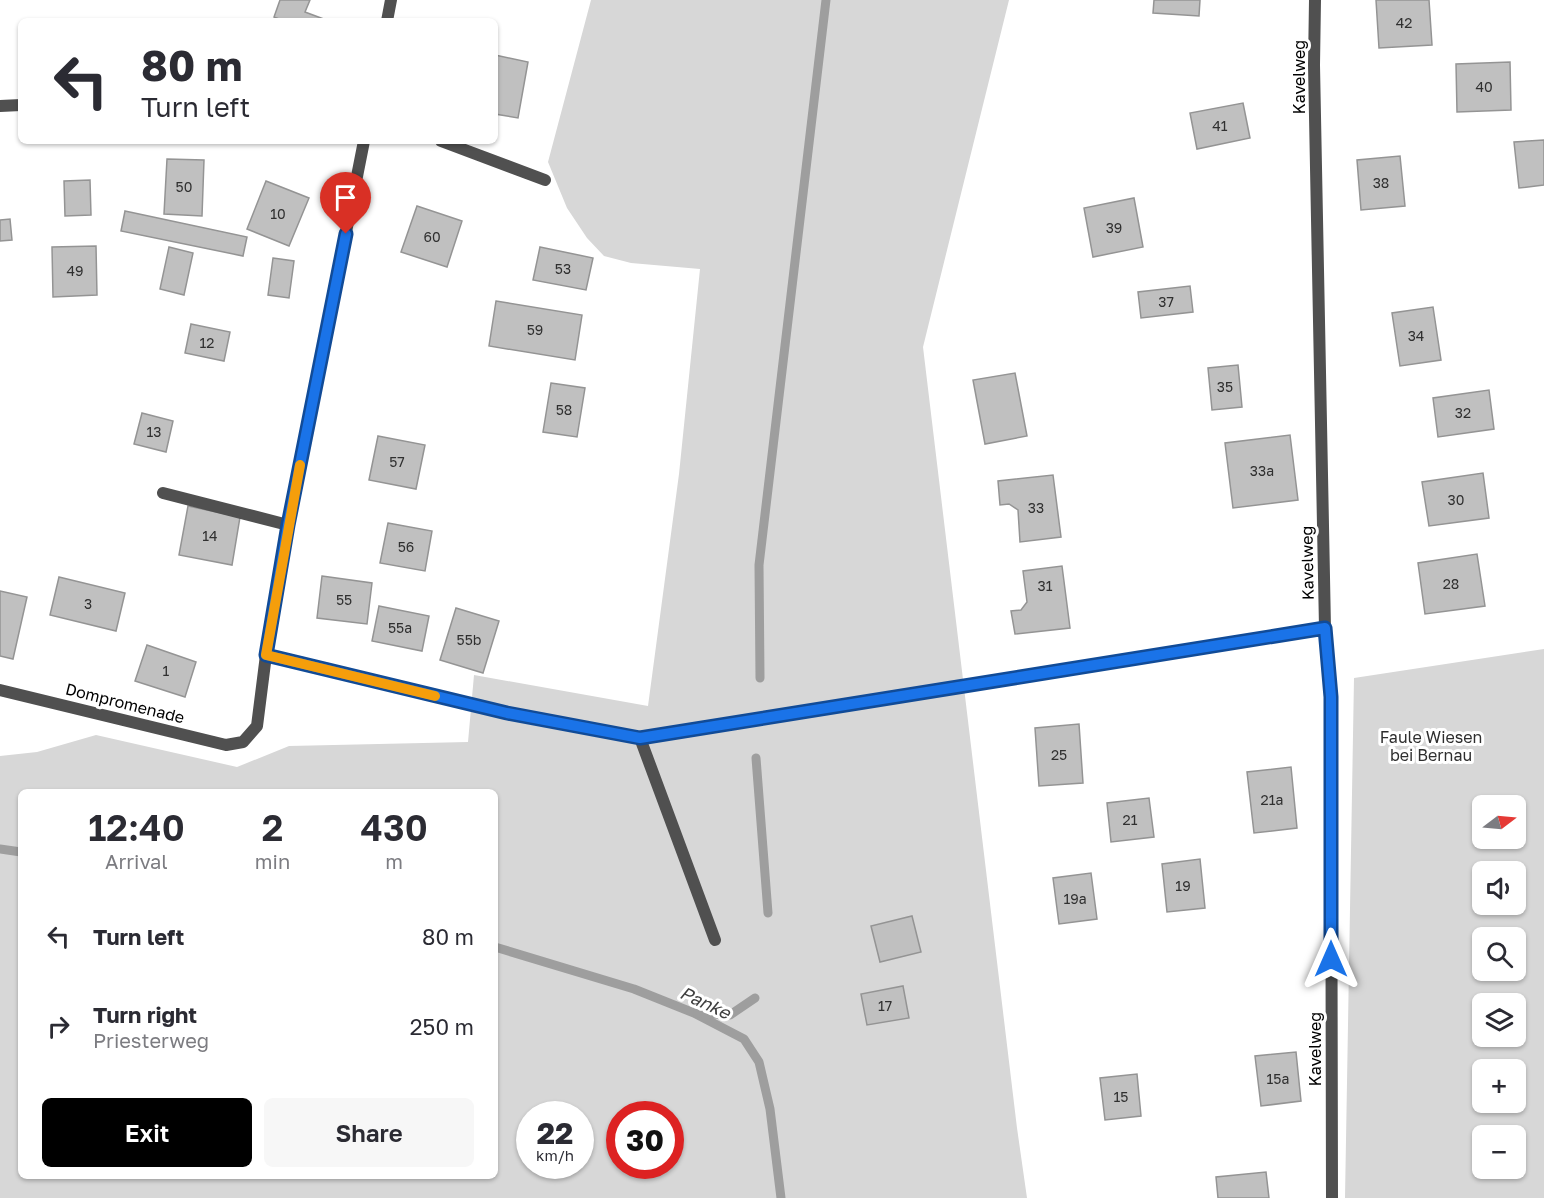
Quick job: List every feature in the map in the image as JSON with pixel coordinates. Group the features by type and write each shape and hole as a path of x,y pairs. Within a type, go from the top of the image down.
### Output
{"street":[{"path":"388,18 391,0"},
{"name":"Kavelweg","path":"1315,0 1325,628 1331,697 1332,1198"},
{"path":"0,106 18,105"},
{"path":"363,144 288,525 266,655 507,713 640,738 1325,628"},
{"path":"449,144 545,180"},
{"path":"163,493 288,525"},
{"name":"Dompromenade","path":"0,690 226,745 243,742 258,726 266,655"},
{"path":"640,738 715,940"}],"green space":[{"path":"591,0 1009,0 923,347 1027,1198 0,1198 0,756 37,752 96,735 237,767 289,746 468,742 474,675 648,706 679,474 700,269 631,263 604,256 587,238 567,208 548,162"},
{"name":"Faule Wiesen bei Bernau","path":"1544,649 1544,1198 1345,1198 1354,678"}],"building":[{"path":"280,0 310,0 305,12 321,18 276,18 274,17"},
{"path":"1154,0 1200,0 1199,16 1153,13"},
{"path":"1376,0 1429,0 1432,45 1379,48"},
{"path":"498,56 528,62 518,118 498,115"},
{"path":"1510,62 1511,110 1457,112 1456,64"},
{"path":"1243,103 1250,138 1197,149 1190,113"},
{"path":"1544,140 1544,185 1519,188 1514,142"},
{"path":"1400,156 1405,206 1361,210 1357,160"},
{"path":"167,159 204,160 202,216 164,214"},
{"path":"90,180 91,215 65,216 64,181"},
{"path":"266,181 309,198 289,246 247,229"},
{"path":"1134,198 1143,247 1093,257 1084,208"},
{"path":"417,206 462,221 447,267 401,252"},
{"path":"125,211 247,237 243,256 121,231"},
{"path":"10,219 12,240 0,241 0,220"},
{"path":"96,246 97,295 53,297 52,247"},
{"path":"169,247 193,253 184,295 160,289"},
{"path":"540,247 593,258 586,290 533,280"},
{"path":"273,258 294,261 289,298 268,295"},
{"path":"1190,286 1193,312 1141,318 1138,292"},
{"path":"496,301 582,315 575,360 489,346"},
{"path":"1433,307 1441,360 1400,366 1392,313"},
{"path":"191,324 230,332 224,361 185,353"},
{"path":"1238,365 1242,407 1212,410 1208,368"},
{"path":"1015,373 1027,436 985,444 973,380"},
{"path":"551,383 585,388 577,437 543,432"},
{"path":"1489,390 1494,429 1438,437 1433,398"},
{"path":"142,413 173,421 166,452 134,444"},
{"path":"1290,435 1298,500 1233,508 1225,443"},
{"path":"378,436 425,445 416,489 369,480"},
{"path":"1483,473 1489,518 1429,526 1422,482"},
{"path":"1053,475 1061,537 1020,542 1018,510 1009,504 1000,505 998,481"},
{"path":"188,506 240,517 232,565 179,555"},
{"path":"388,523 432,531 425,571 380,563"},
{"path":"1477,554 1485,606 1425,614 1418,563"},
{"path":"1062,566 1070,628 1015,634 1011,611 1021,610 1027,602 1023,571"},
{"path":"322,576 372,583 367,624 317,618"},
{"path":"59,577 125,593 116,631 50,615"},
{"path":"0,591 27,597 13,659 0,656"},
{"path":"379,606 429,616 422,651 372,641"},
{"path":"456,608 499,621 483,673 440,660"},
{"path":"147,645 196,662 185,697 135,681"},
{"path":"1079,724 1083,783 1039,786 1035,728"},
{"path":"1291,767 1297,828 1254,833 1247,772"},
{"path":"1149,798 1154,837 1111,842 1107,803"},
{"path":"1200,859 1205,908 1167,912 1162,864"},
{"path":"1091,873 1097,919 1059,924 1053,878"},
{"path":"912,916 921,952 880,962 871,926"},
{"path":"903,986 909,1018 867,1025 861,994"},
{"path":"1296,1052 1301,1101 1261,1106 1255,1056"},
{"path":"1137,1074 1141,1116 1105,1120 1100,1078"},
{"path":"1266,1172 1269,1198 1218,1198 1216,1177"}],"waterway":[{"path":"760,678 759,565 826,0"},
{"path":"756,758 768,913"},
{"name":"Panke","path":"0,849 18,852"},
{"name":"Panke","path":"498,948 634,989 694,1013 744,1039 759,1062 770,1109 781,1198"},
{"path":"697,1013 730,1015 755,998"}],"slow traffic":[{"path":"300,465 266,655 435,696"}],"route":[{"path":"346,234 288,525 266,655 507,713 640,738 1325,628 1331,697 1331,959"}]}
